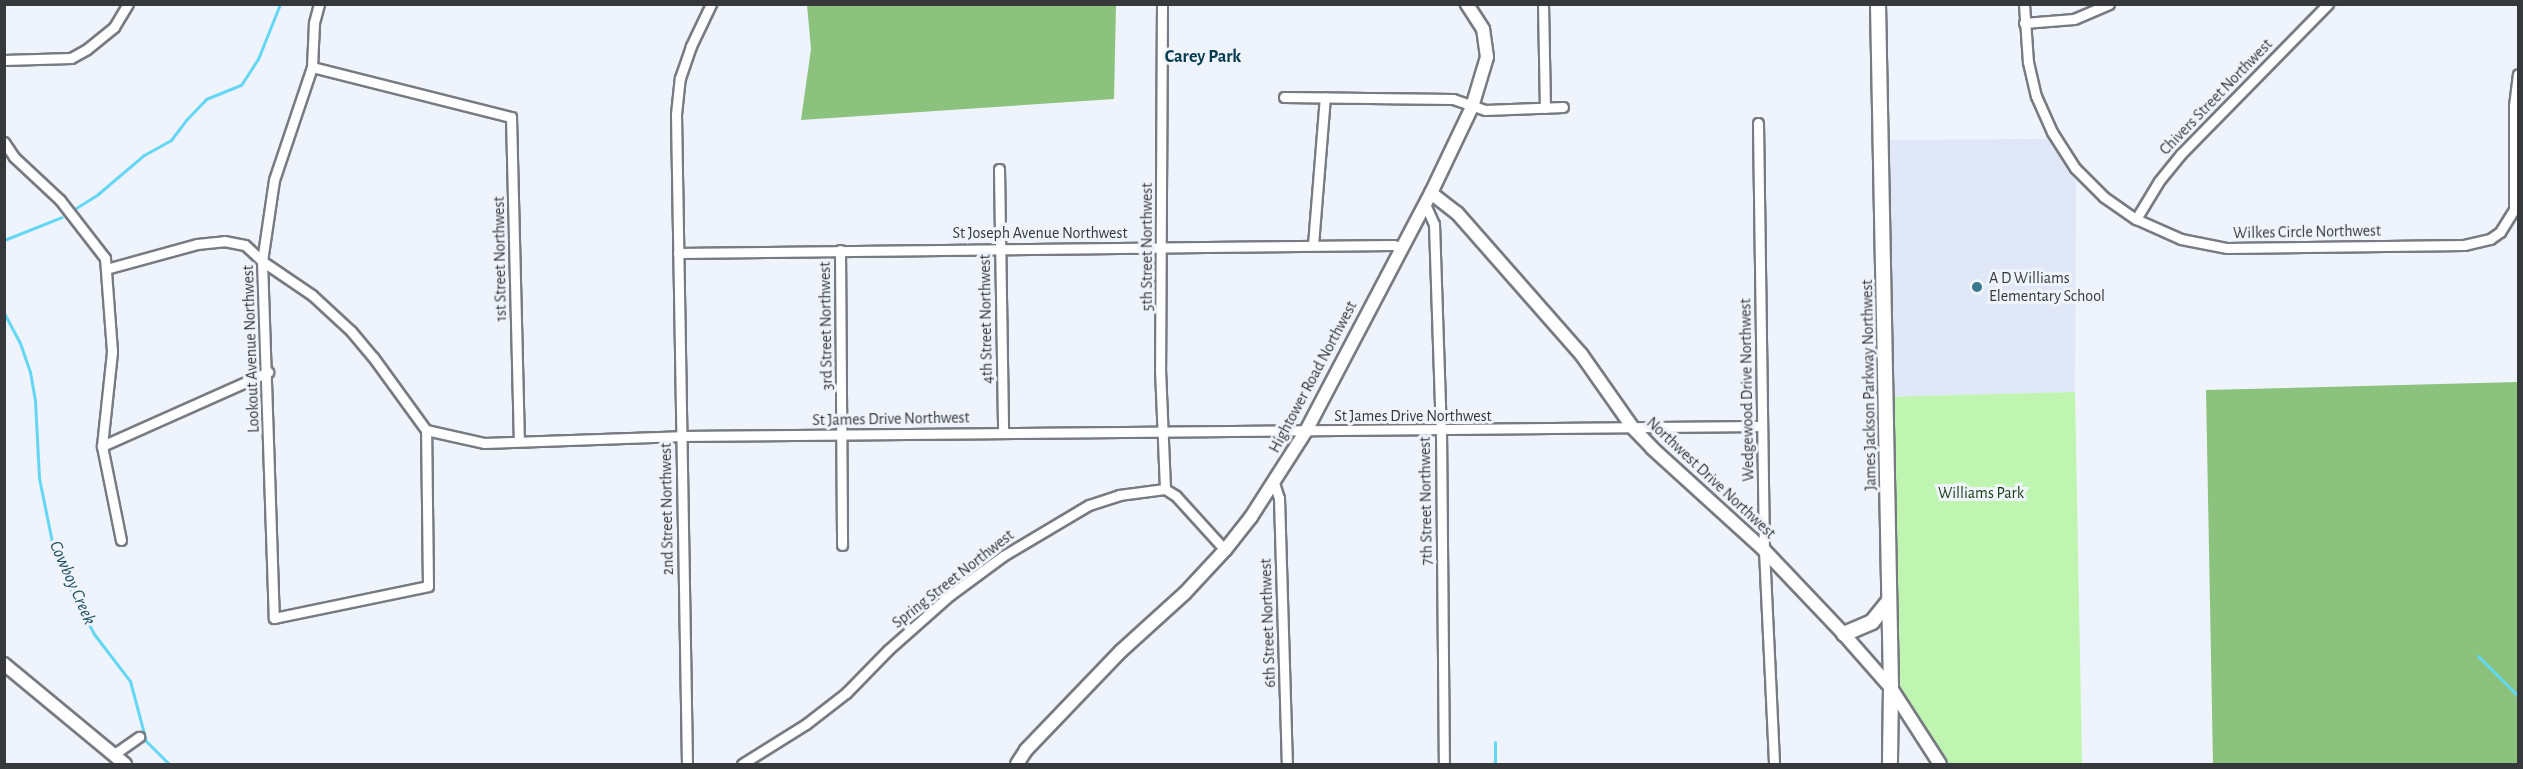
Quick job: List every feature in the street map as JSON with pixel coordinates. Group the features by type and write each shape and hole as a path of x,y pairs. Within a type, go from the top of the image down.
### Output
{"main road":[{"name":"James Jackson Parkway Northwest","path":"1878,4 1892,688 1890,765"},
{"path":"1844,634 1872,622 1889,601"}],"street":[{"path":"4,60 71,58 87,49 114,27 128,4"},
{"name":"Lookout Avenue Northwest","path":"319,4 314,23 312,67 274,180 262,261 268,372 274,618 428,586 426,430"},
{"name":"2nd Street Northwest","path":"687,765 676,114 680,78 691,46 711,4"},
{"name":"5th Street Northwest","path":"1162,4 1160,369 1165,489"},
{"name":"Hightower Road Northwest","path":"1017,765 1026,750 1121,651 1185,592 1225,550 1274,483 1306,431 1431,193 1472,107 1487,57 1484,29 1467,4"},
{"path":"1543,4 1545,108"},
{"name":"Wilkes Circle Northwest","path":"2024,4 2031,79 2052,132 2089,182 2119,208 2136,219 2181,239 2227,249 2464,245 2490,239 2500,232 2514,210 2514,106 2518,74"},
{"path":"2024,23 2074,19 2109,4"},
{"name":"Chivers Street Northwest","path":"2136,219 2159,181 2181,154 2328,4"},
{"name":"1st Street Northwest","path":"312,67 511,117 519,441"},
{"path":"1284,97 1453,99 1485,110 1563,107"},
{"path":"1313,245 1325,97"},
{"name":"Wedgewood Drive Northwest","path":"1758,123 1764,550 1774,765"},
{"path":"4,142 9,158 60,201 105,258 112,352 102,446 121,540"},
{"name":"4th Street Northwest","path":"999,169 1003,432"},
{"name":"Northwest Drive Northwest","path":"1431,193 1457,213 1581,354 1633,428 1764,550 1844,634 1892,688 1940,765"},
{"name":"7th Street Northwest","path":"1425,204 1434,224 1440,430 1444,765"},
{"path":"106,269 197,244 224,241 245,245 262,261 312,295 351,330 426,430"},
{"name":"St Joseph Avenue Northwest","path":"678,253 1393,244 1402,247"},
{"name":"3rd Street Northwest","path":"840,250 842,545"},
{"path":"102,446 268,372"},
{"name":"St James Drive Northwest","path":"426,430 484,443 681,436 1762,426"},
{"name":"6th Street Northwest","path":"1274,483 1280,498 1287,765"},
{"path":"1165,489 1176,496 1225,550"},
{"name":"Spring Street Northwest","path":"742,765 806,724 839,698 888,650 950,595 1033,536 1089,505 1119,495 1165,489"},
{"path":"4,664 125,765"},
{"path":"113,755 139,737"}],"shaded area":[{"name":"A D Williams Elementary School","path":"2049,139 2076,181 2075,392 1881,397 1875,140"}],"green space":[{"path":"807,5 1116,5 1114,99 801,120 811,49"},
{"path":"2518,382 2518,764 2213,764 2206,390"},
{"name":"Williams Park","path":"2075,392 2082,764 1940,764 1893,690 1881,397"}],"waterway":[{"path":"76,208 98,194 144,155 171,140 206,99 241,85 258,59 280,4"},
{"path":"4,240 62,217"},
{"name":"Cowboy Creek","path":"4,313 20,343 30,372 35,401 39,478 54,552 94,634 130,681 146,741 169,764"},
{"path":"2478,656 2518,696"},
{"path":"1495,742 1495,764"}],"place":[{"name":"A D Williams Elementary School","path":"1977,287"}],"district":[{"name":"Carey Park","path":"1203,57"}]}
